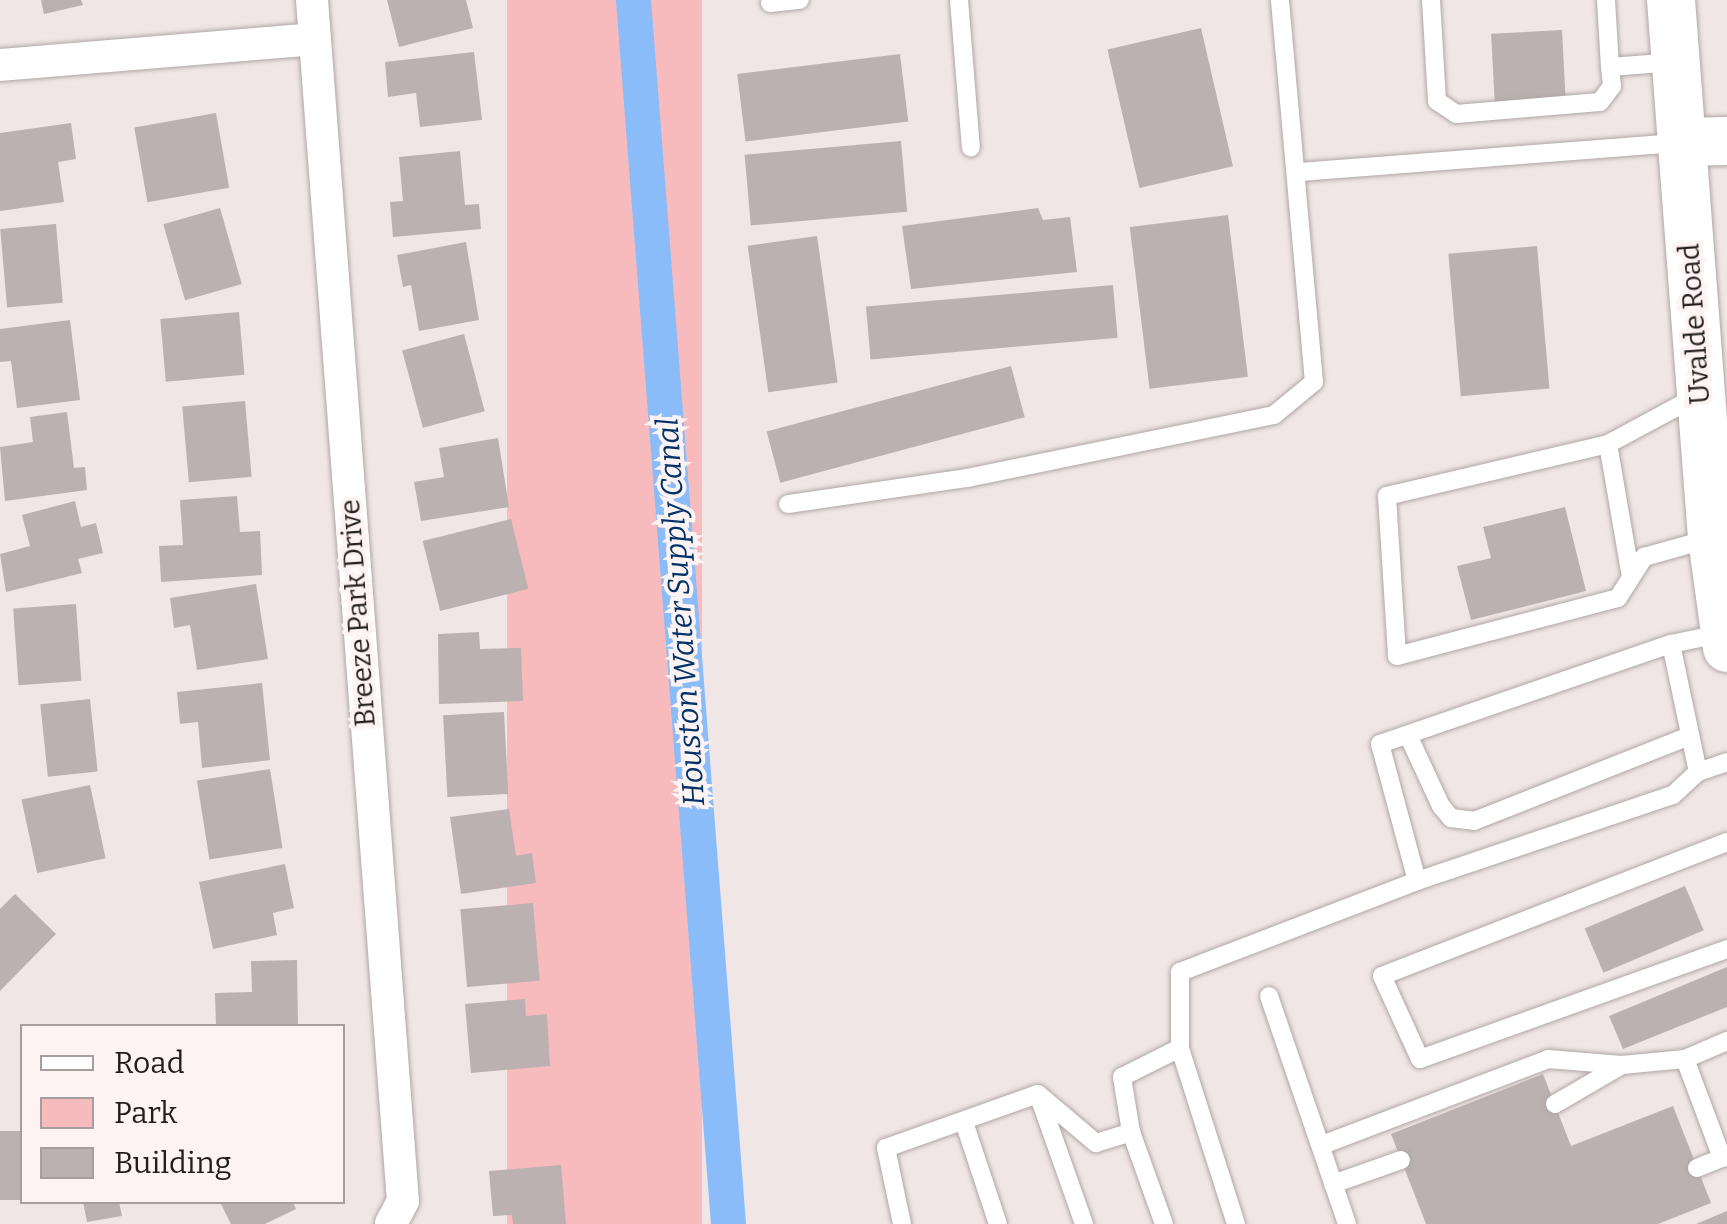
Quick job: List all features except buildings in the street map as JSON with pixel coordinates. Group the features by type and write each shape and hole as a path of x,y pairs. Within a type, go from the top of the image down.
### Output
{"main road":[{"name":"Uvalde Road","path":"1671,0 1676,62 1704,141 1714,393 1712,538 1724,614"}],"street":[{"name":"Breeze Park Drive","path":"312,0 403,1201 391,1224"},
{"path":"0,65 315,39"}],"lane":[{"path":"770,3 800,0"},
{"path":"959,0 971,148"},
{"path":"788,504 967,478 1274,415 1314,382 1300,172 1280,0"},
{"path":"1431,0 1437,101 1456,114 1600,102 1612,86 1606,0"},
{"path":"1610,67 1676,62"},
{"path":"1300,172 1704,141"},
{"path":"1712,538 1644,557 1618,598 1397,656 1387,496 1608,444 1714,393"},
{"path":"1608,444 1631,577"},
{"path":"1418,881 1380,744 1670,644 1724,614"},
{"path":"1670,644 1698,772"},
{"path":"1408,735 1441,806 1451,818 1474,821 1690,736"},
{"path":"1236,1224 1180,1048 1180,972 1418,881 1673,795 1698,772 1727,762"},
{"path":"1727,842 1382,976 1420,1059 1727,949"},
{"path":"1269,996 1347,1224"},
{"path":"1322,1145 1548,1059 1622,1065 1685,1060 1727,1040"},
{"path":"1164,1224 1131,1132 1122,1077 1180,1048"},
{"path":"1685,1060 1725,1157 1698,1168"},
{"path":"1555,1104 1622,1065"},
{"path":"1038,1094 1096,1143 1131,1132"},
{"path":"902,1224 886,1148 965,1124 1038,1094"},
{"path":"1038,1094 1084,1224"},
{"path":"965,1124 998,1224"},
{"path":"1333,1184 1401,1160"}],"green space":[{"path":"507,0 702,0 702,1224 507,1224"}],"waterway":[{"name":"Houston Water Supply Canal","path":"633,0 728,1224"}]}
